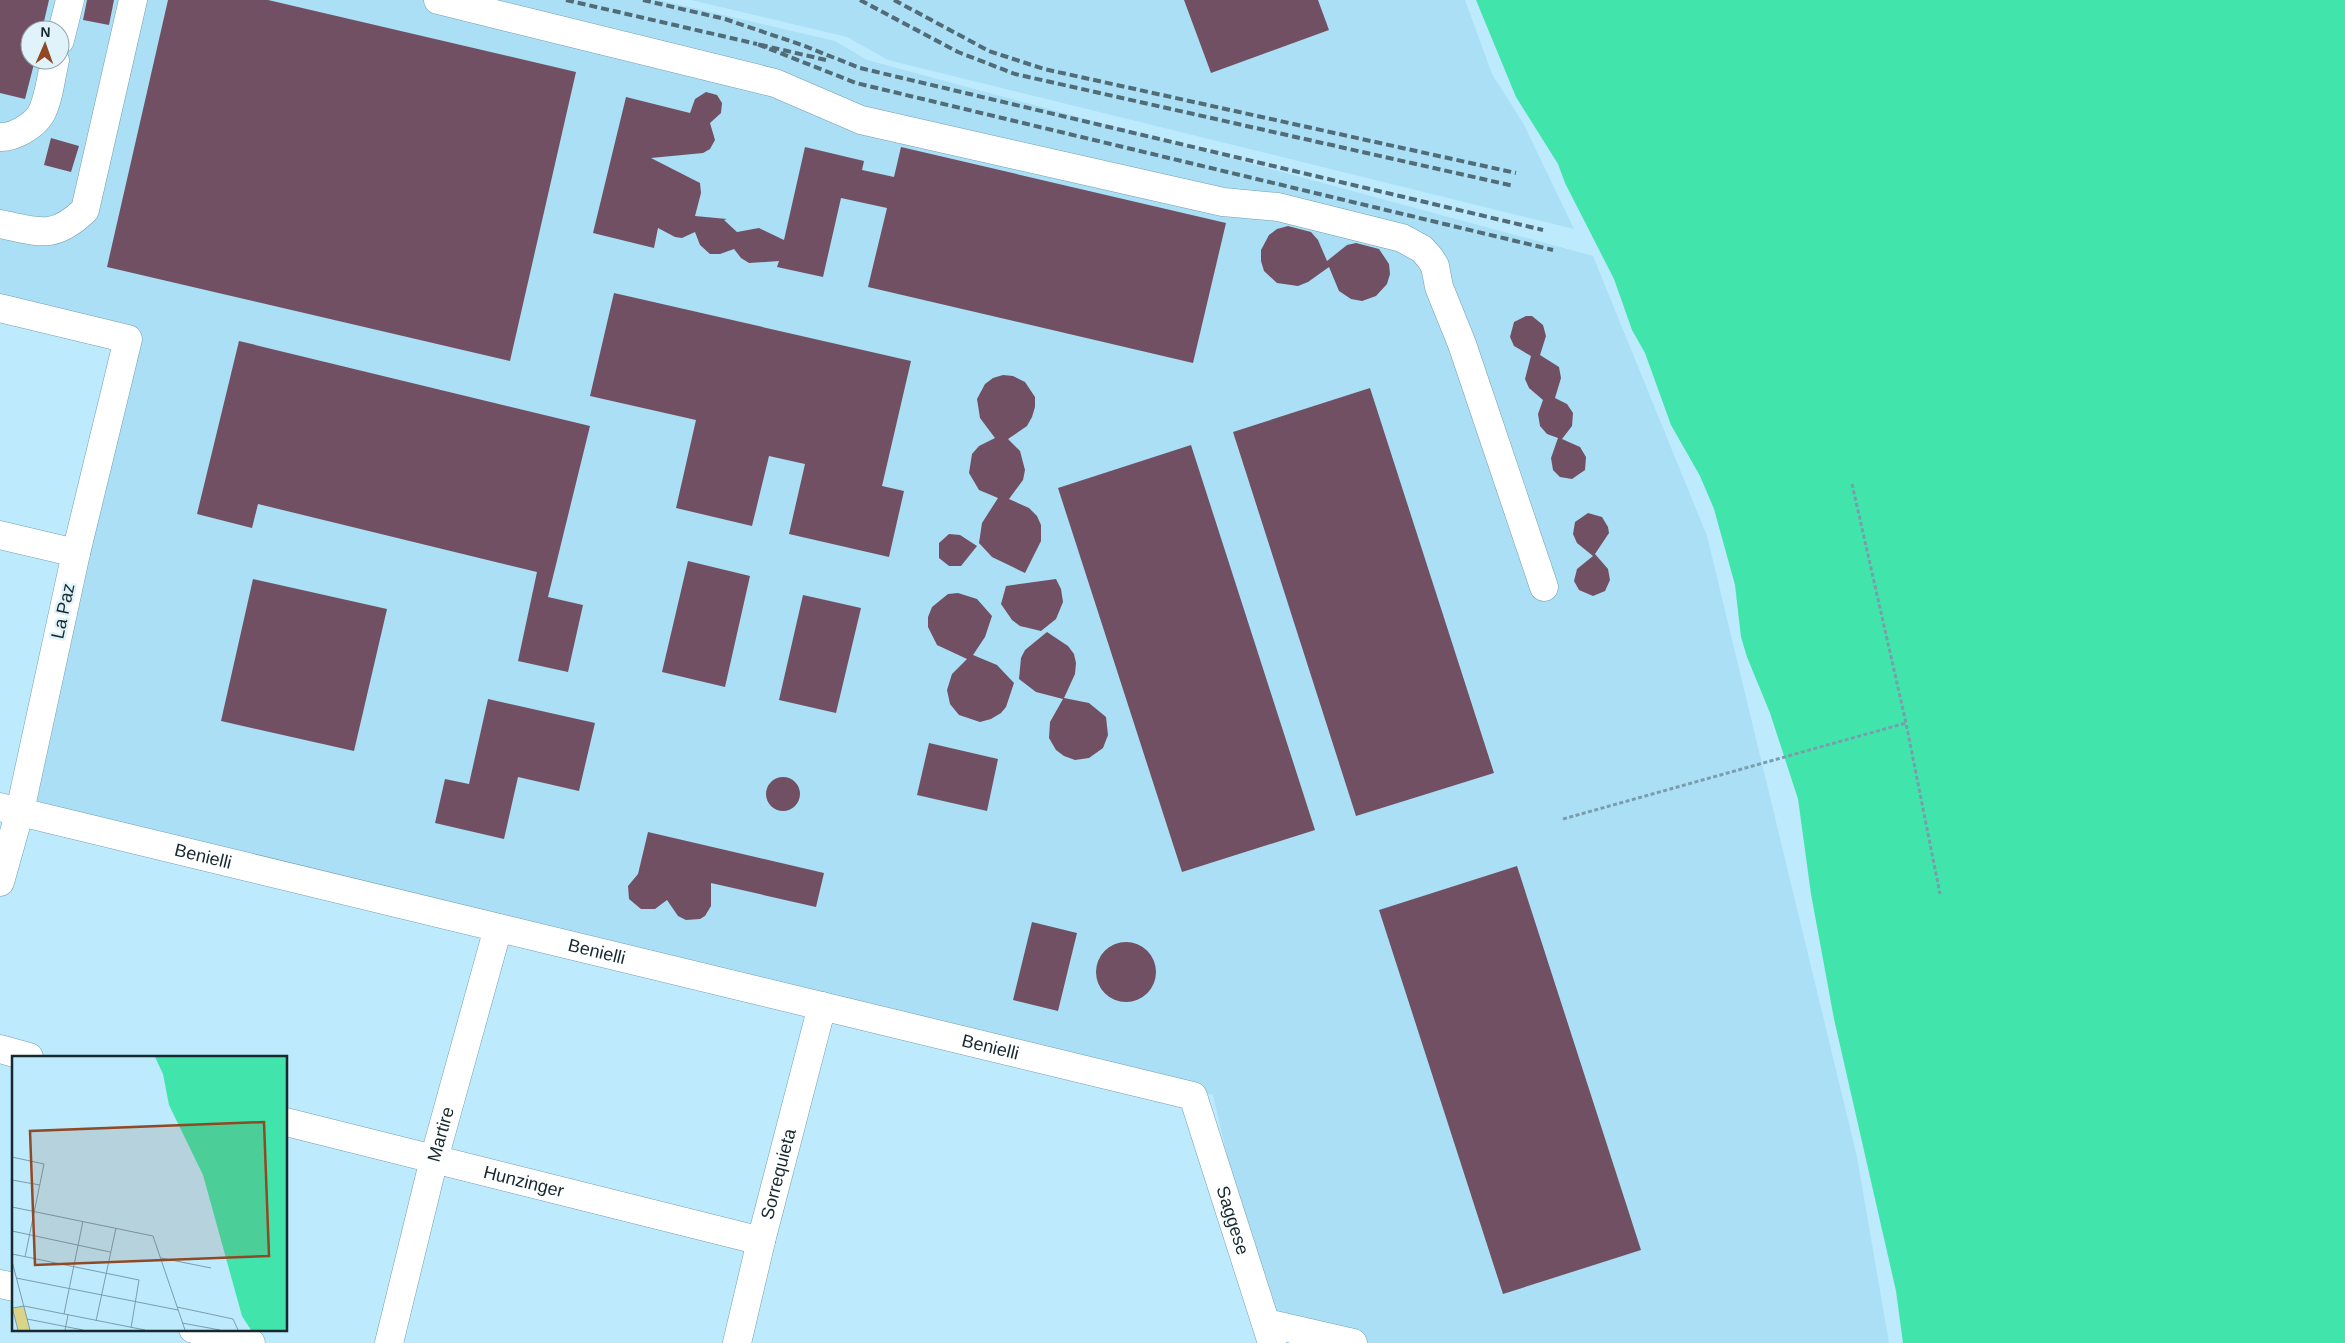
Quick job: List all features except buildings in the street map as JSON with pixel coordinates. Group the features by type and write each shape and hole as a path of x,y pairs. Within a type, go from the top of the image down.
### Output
{"street":[{"path":"65,20 70,0"},
{"path":"0,224 49,233 69,226 85,210 133,0"},
{"path":"438,0 775,83 861,120 1223,202 1278,207 1402,238 1422,249 1435,266 1439,287 1462,344 1544,587"},
{"path":"0,137 6,137 26,128 41,115 52,70"},
{"name":"La Paz","path":"0,308 128,339 76,553 10,809 0,882"},
{"path":"0,535 76,553"},
{"name":"Benielli","path":"10,809 1193,1096"},
{"name":"Martire","path":"388,1343 434,1159 498,928"},
{"name":"Sorrequieta","path":"737,1343 761,1241 822,1006"},
{"path":"0,1049 25,1056"},
{"name":"Saggese","path":"1193,1096 1269,1333"},
{"name":"Hunzinger","path":"288,1122 761,1241"},
{"path":"196,1330 251,1343"},
{"path":"1269,1333 1353,1343"}],"path":[{"path":"1852,484 1906,723 1940,894"},
{"path":"1563,819 1906,723"}],"shaded area":[{"path":"0,0 659,0 835,41 867,60 1593,256 1707,536 1857,1157 1889,1343 1348,1343 1266,1323 1213,1095 32,801 137,331 0,296"},
{"path":"691,0 1465,0 1492,74 1523,123 1574,229 888,60 847,37"},
{"path":"1476,0 2345,0 2345,1343 1903,1343 1896,1291 1834,1019 1811,894 1798,799 1770,713 1747,657 1741,637 1735,585 1714,509 1700,476 1671,425 1645,353 1632,330 1614,279 1565,183 1558,164 1516,97"}],"railway":[{"path":"566,0 757,44"},
{"path":"643,0 725,19 802,45 860,68 1543,230"},
{"path":"860,0 958,52 1015,74 1514,186"},
{"path":"894,0 989,51 1044,69 1516,173"},
{"path":"826,60 757,44 856,83 1553,250"}]}
